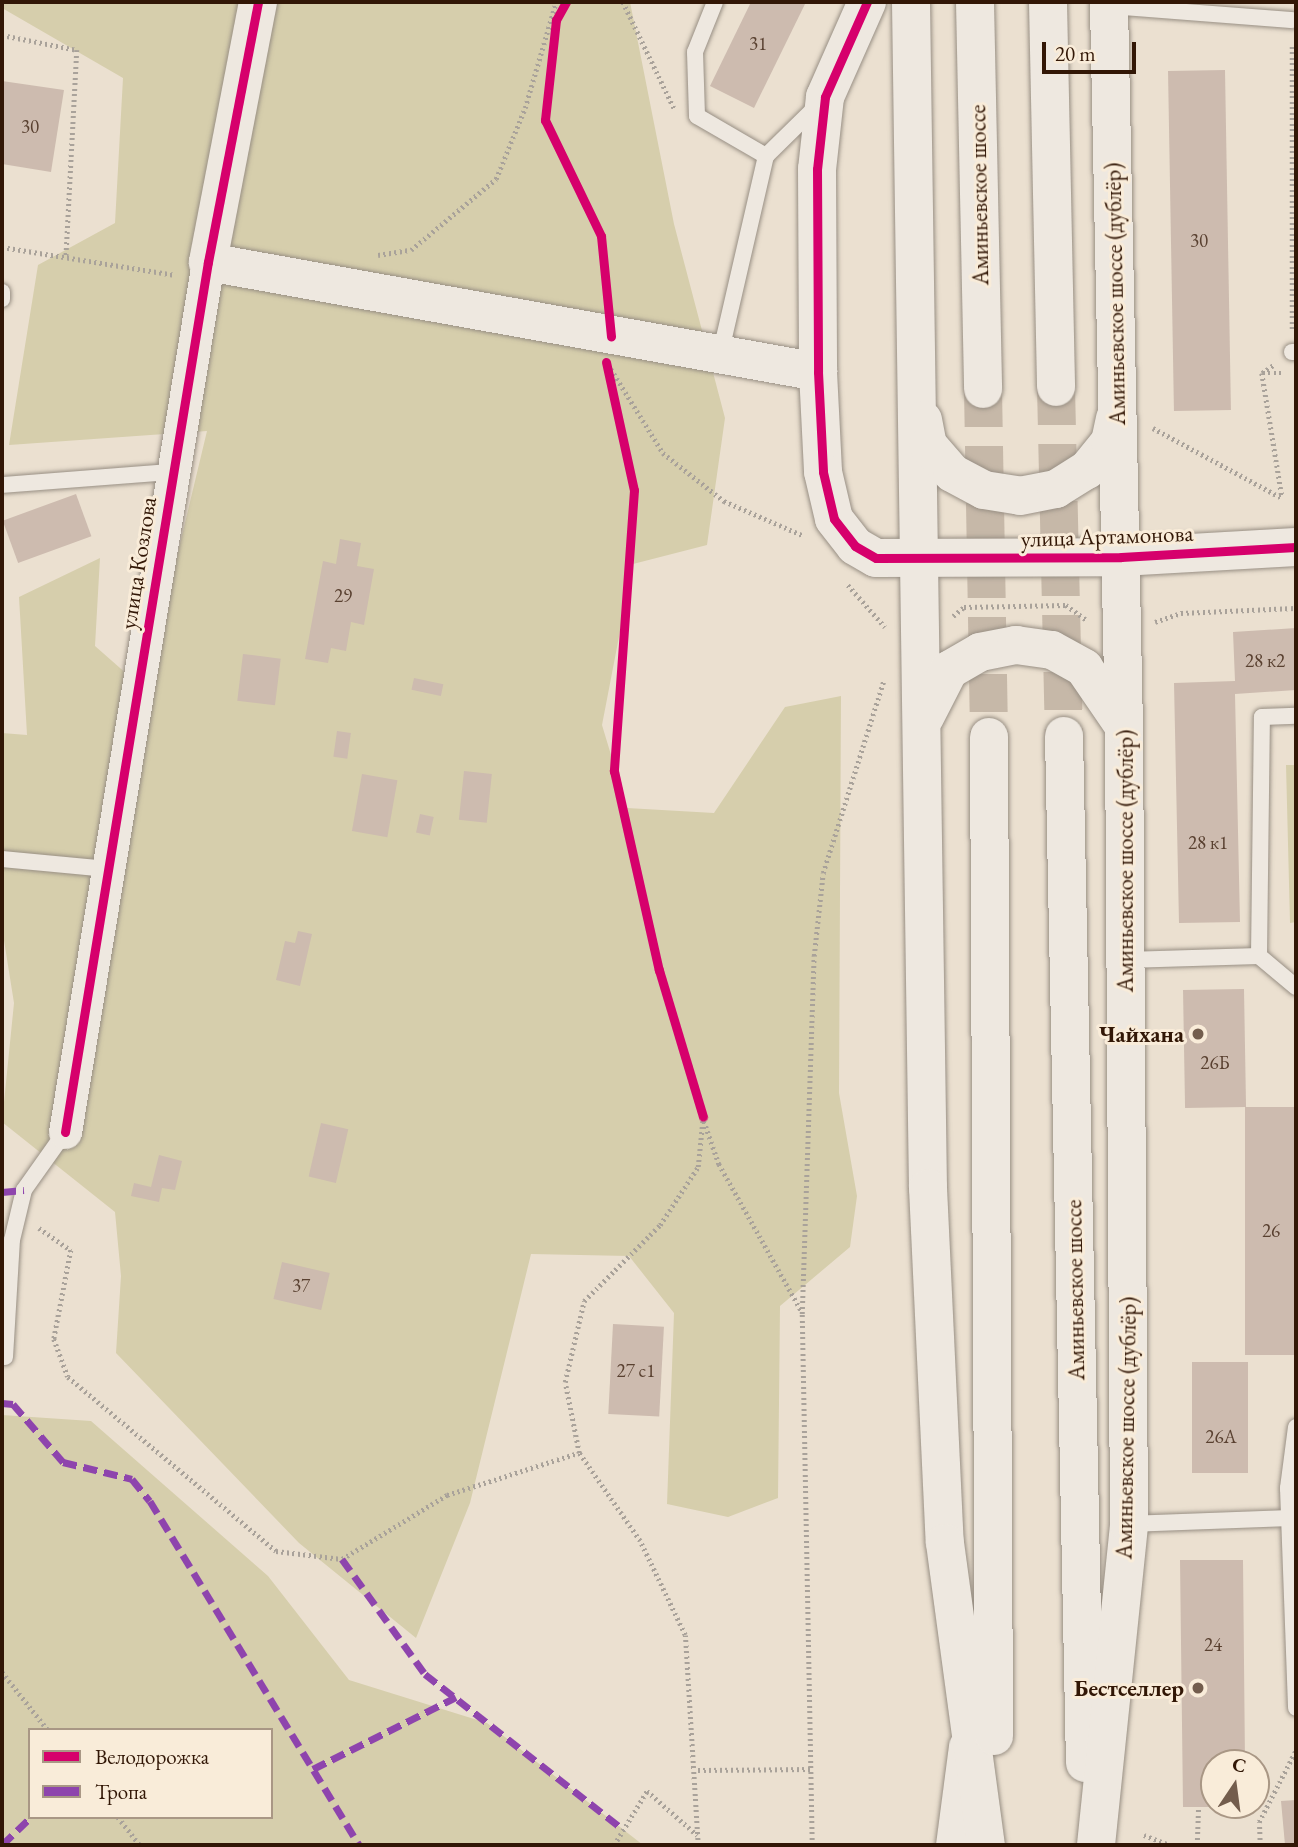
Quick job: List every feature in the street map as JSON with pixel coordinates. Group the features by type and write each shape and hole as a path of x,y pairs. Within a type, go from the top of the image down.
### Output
{"main road":[{"name":"улица Козлова","path":"207,271 258,2"},
{"name":"улица Артамонова","path":"867,2 825,97 817,169 818,372 823,472 834,519 855,546 876,558 919,559 1121,557 1296,547"},
{"path":"911,2 919,405 928,1188 944,1530 970,1705 986,1845"},
{"name":"Аминьевское шоссе","path":"975,2 983,389"},
{"path":"1048,2 1056,387"},
{"name":"Аминьевское шоссе (дублёр)","path":"1096,1845 1129,1524 1121,557 1130,413 1109,4"},
{"path":"207,271 818,372"},
{"path":"919,405 928,445 952,473 984,490 1020,496 1056,489 1087,470 1130,413"},
{"path":"922,724 949,670 980,652 1016,645 1052,650 1084,668 1124,727"},
{"name":"Аминьевское шоссе","path":"1064,736 1087,1845"},
{"path":"989,737 994,1845"}],"street":[{"name":"улица Козлова","path":"65,1132 207,271"},
{"path":"952,1845 970,1705"}],"lane":[{"path":"715,2 695,52 697,117 766,156"},
{"path":"1109,4 1292,20"},
{"path":"719,356 766,156 825,97"},
{"path":"2,292 2,299"},
{"path":"2,485 172,472"},
{"path":"1259,956 1262,717 1296,716"},
{"path":"2,859 108,869"},
{"path":"1125,960 1259,956 1296,987"},
{"path":"5,1357 18,1213 24,1190 65,1132"},
{"path":"1296,1427 1292,1518 1296,1708"},
{"path":"1129,1524 1292,1518"}],"path":[{"path":"370,256 411,250 496,179 525,108 556,2"},
{"path":"550,70 555,20 566,2"},
{"path":"623,2 669,108 697,117"},
{"path":"1130,413 1282,498 1262,373 1294,352 1292,20"},
{"path":"2,35 77,50 66,260"},
{"path":"2,247 66,260 207,271"},
{"path":"606,362 613,398"},
{"path":"606,362 663,453 724,501 802,535"},
{"path":"1147,624 1181,613 1296,608"},
{"path":"812,1845 802,1314 822,873 885,680"},
{"path":"699,1104 719,1164 802,1314"},
{"path":"698,1845 698,1770 685,1635 640,1541 579,1453 565,1382 584,1301 660,1225 698,1167 703,1117"},
{"path":"18,1213 71,1250 54,1339 68,1377 276,1551 342,1559 447,1495 579,1453"},
{"path":"2,1672 46,1728"},
{"path":"1260,1845 1259,1822 1296,1750"},
{"path":"698,1770 810,1769"},
{"path":"614,1845 647,1791 698,1835"},
{"path":"1197,1845 1198,1807"},
{"path":"120,1819 140,1845"},
{"path":"1144,1835 1170,1845"}],"shaded area":[{"path":"2,2 630,2 674,224 725,418 707,545 633,564 602,725 627,808 714,813 785,707 841,696 839,1093 857,1196 850,1247 780,1306 778,1498 728,1517 667,1504 674,1313 629,1256 531,1254 470,1503 416,1638 299,1543 116,1353 121,1276 115,1212 2,1122 14,1003 2,928 2,733 27,735 19,597 100,558 95,646 145,690 207,431 9,445 38,265 115,223 123,78 2,8"},
{"path":"1286,765 1296,765 1296,922 1290,923"},
{"path":"2,1415 91,1421 268,1576 349,1680 487,1723 643,1845 2,1845"}],"building":[{"path":"751,2 806,2 754,108 710,86"},
{"path":"1225,70 1231,410 1174,411 1168,71"},
{"path":"2,81 64,90 51,172 2,164"},
{"path":"76,494 91,536 18,563 3,521"},
{"path":"340,539 361,543 357,566 374,569 364,625 351,622 346,651 331,648 328,663 305,659 323,561 336,564"},
{"path":"1296,628 1296,690 1235,694 1240,922 1179,923 1174,683 1235,681 1233,632"},
{"path":"243,654 281,659 275,705 237,701"},
{"path":"414,678 443,684 441,696 412,690"},
{"path":"337,731 351,733 347,759 333,757"},
{"path":"464,771 492,774 487,823 459,820"},
{"path":"362,774 397,780 387,837 352,831"},
{"path":"420,814 434,817 430,835 416,833"},
{"path":"298,931 312,934 300,986 276,980 285,941 295,943"},
{"path":"1244,989 1246,1107 1185,1108 1183,990"},
{"path":"1245,1107 1296,1107 1296,1355 1245,1355"},
{"path":"321,1123 348,1129 336,1183 309,1177"},
{"path":"159,1155 182,1161 175,1190 162,1188 159,1202 131,1196 134,1183 151,1187"},
{"path":"282,1262 330,1273 321,1310 273,1299"},
{"path":"613,1324 664,1327 659,1417 608,1414"},
{"path":"1192,1362 1248,1362 1248,1473 1192,1473"},
{"path":"1180,1560 1243,1560 1245,1749 1200,1749 1200,1807 1183,1807"},
{"path":"1296,1800 1296,1845 1285,1845 1281,1801"}],"tunnel":[{"path":"1056,387 1064,736"},
{"path":"983,389 989,737"}],"marked path":[{"path":"2,1192 24,1190"},
{"path":"2,1403 13,1404 63,1462 132,1479 150,1501 359,1845"},
{"path":"342,1559 425,1674 620,1827"},
{"path":"313,1769 456,1697"},
{"path":"2,1845 29,1819"}],"cycle path":[{"path":"65,1132 208,262 258,2"},
{"path":"566,2 556,20 545,120 601,236 611,337"},
{"path":"867,2 825,97 817,169 818,372 823,472 834,519 855,546 876,558 1121,557 1296,547"},
{"path":"606,362 634,490 614,771 659,970 703,1117"}],"place":[{"name":"Чайхана","path":"1198,1034"},
{"name":"Бестселлер","path":"1198,1688"}]}
